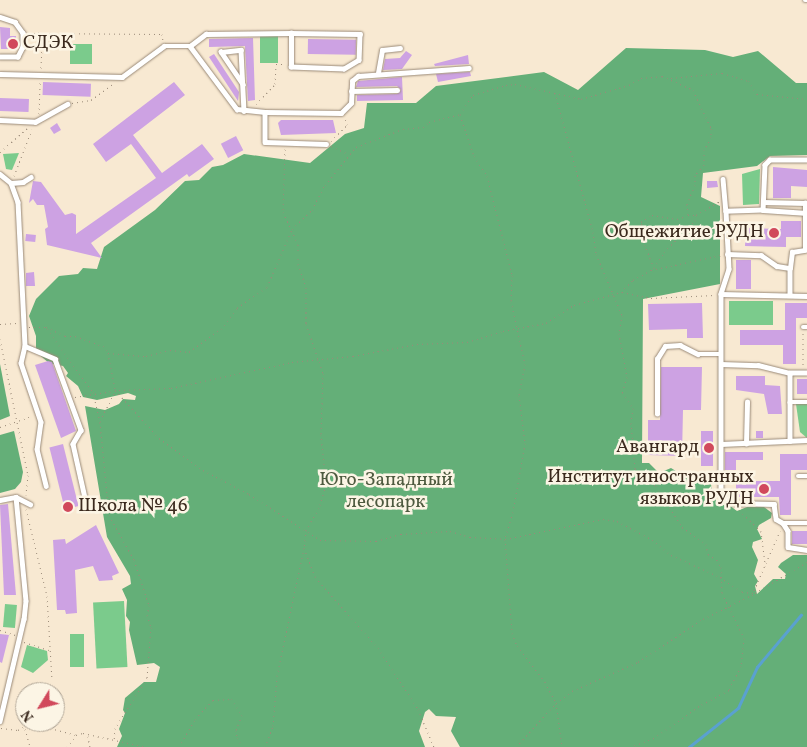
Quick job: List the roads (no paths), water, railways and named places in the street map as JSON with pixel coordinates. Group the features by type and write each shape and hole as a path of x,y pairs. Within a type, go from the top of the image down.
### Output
{"lane":[{"path":"0,17 15,22 23,33 23,47 18,57 0,57"},
{"path":"0,74 122,77 164,46 190,46 206,34 291,33 360,34 359,60 344,69 291,67 291,33"},
{"path":"190,46 237,109 244,111 340,113 352,103 352,81 356,77 378,73 469,68"},
{"path":"378,73 382,50 400,48"},
{"path":"243,86 221,52 241,50 243,86 244,111"},
{"path":"351,91 397,90"},
{"path":"0,120 35,122 67,104"},
{"path":"264,112 265,142 326,144"},
{"path":"763,210 765,165 770,160 807,160"},
{"path":"0,174 11,183 18,202 22,322 25,346 21,363 41,422 37,449 46,486"},
{"path":"11,183 23,182 31,177"},
{"path":"723,178 726,211 726,254 729,270 721,294 721,494 733,503 774,504 776,519 784,523 807,523"},
{"path":"763,202 806,203 805,250 792,252 790,295"},
{"path":"726,211 763,210 806,213"},
{"path":"726,254 760,255 777,266 790,268"},
{"path":"721,294 807,296"},
{"path":"656,414 657,359 665,346 680,345 698,354 721,354"},
{"path":"25,346 55,359 81,430 73,444 86,502"},
{"path":"721,364 758,365 790,373 805,373"},
{"path":"790,373 790,441"},
{"path":"746,444 747,402"},
{"path":"790,402 807,402"},
{"path":"721,444 807,440"},
{"path":"798,476 807,476"},
{"path":"0,721 26,601 16,497"},
{"path":"0,500 16,497 30,504"},
{"path":"784,523 788,531 788,547 807,550"}],"waterway":[{"path":"689,747 738,708 757,667 801,615"}],"place":[{"name":"СДЭК","path":"13,44"},
{"name":"Общежитие РУДН","path":"774,233"},
{"name":"Авангард","path":"709,448"},
{"name":"Институт иностранных языков РУДН","path":"764,489"},
{"name":"Школа № 46","path":"68,507"}],"park label":[{"name":"Юго-Западный лесопарк","path":"386,492"}]}
